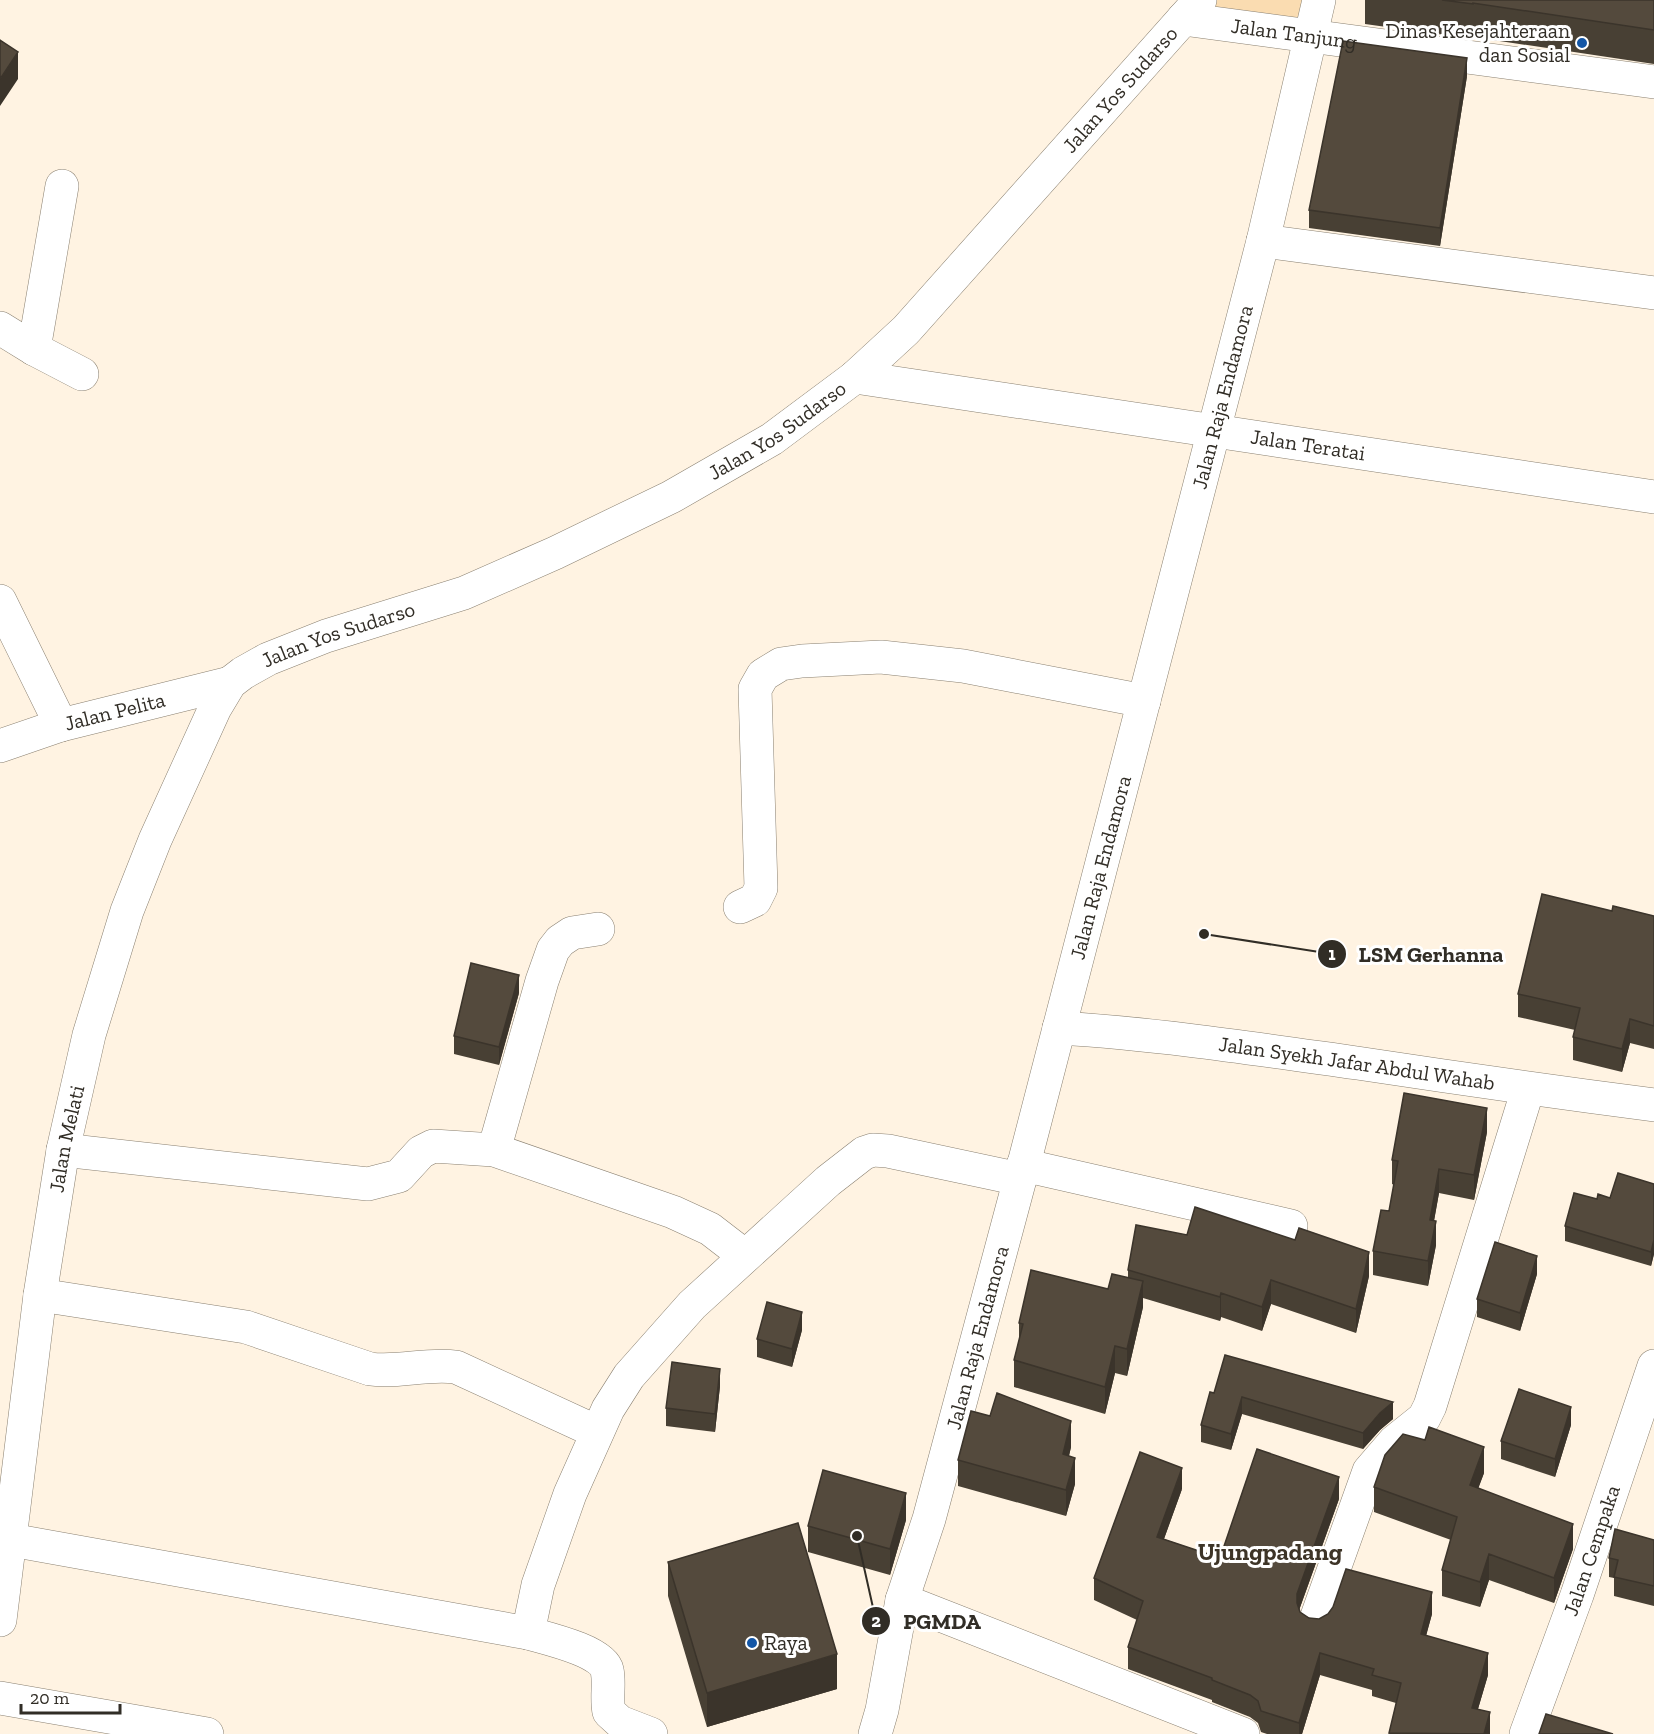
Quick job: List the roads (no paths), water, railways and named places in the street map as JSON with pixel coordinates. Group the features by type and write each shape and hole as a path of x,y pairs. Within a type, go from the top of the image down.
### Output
{"street":[{"name":"Jalan Raja Endamora","path":"875,1734 882,1710 902,1600 929,1519 1022,1172 1263,241 1319,0"},
{"name":"Jalan Tanjung","path":"1192,9 1311,36 1654,82"},
{"name":"Jalan Yos Sudarso","path":"230,683 256,665 326,636 464,593 555,553 671,498 772,439 855,377 906,330 1192,9"},
{"path":"34,349 62,186"},
{"path":"1263,241 1654,293"},
{"path":"0,328 82,374"},
{"name":"Jalan Teratai","path":"855,377 1654,497"},
{"path":"0,601 61,725"},
{"path":"740,907 755,900 761,888 755,689 763,675 772,668 781,664 802,661 881,657 963,666 1144,701"},
{"name":"Jalan Pelita","path":"0,746 61,725 230,683"},
{"name":"Jalan Melati","path":"0,1620 5,1539 40,1295 63,1150 89,1035 127,911 215,708 230,683"},
{"path":"494,1150 542,981 554,950 560,941 572,933 598,929"},
{"name":"Jalan Syekh Jafar Abdul Wahab","path":"1059,1028 1199,1040 1528,1089 1654,1105"},
{"path":"1315,1622 1370,1471 1394,1442 1425,1418 1430,1406 1528,1089"},
{"path":"63,1150 368,1184 399,1176 421,1152 433,1146 494,1150 673,1212 710,1229 746,1256"},
{"path":"528,1633 538,1585 570,1494 608,1409 629,1376 692,1305 853,1160 864,1153 873,1150 888,1151 1022,1172 1291,1226"},
{"path":"40,1295 246,1328 370,1369 388,1371 439,1365 456,1367 597,1432"},
{"name":"Jalan Cempaka","path":"1526,1734 1577,1595 1654,1366"},
{"path":"5,1539 528,1633 567,1645 600,1659 607,1670 609,1712 620,1722 651,1734"},
{"path":"902,1600 1243,1734"},
{"path":"0,1698 207,1734"}],"place":[{"name":"Dinas Kesejahteraan dan Sosial","path":"1582,43"},
{"name":"LSM Gerhanna","path":"1204,934"},
{"name":"PGMDA","path":"857,1536"},
{"name":"Raya","path":"752,1643"}],"district":[{"name":"Ujungpadang","path":"1270,1552"}]}
